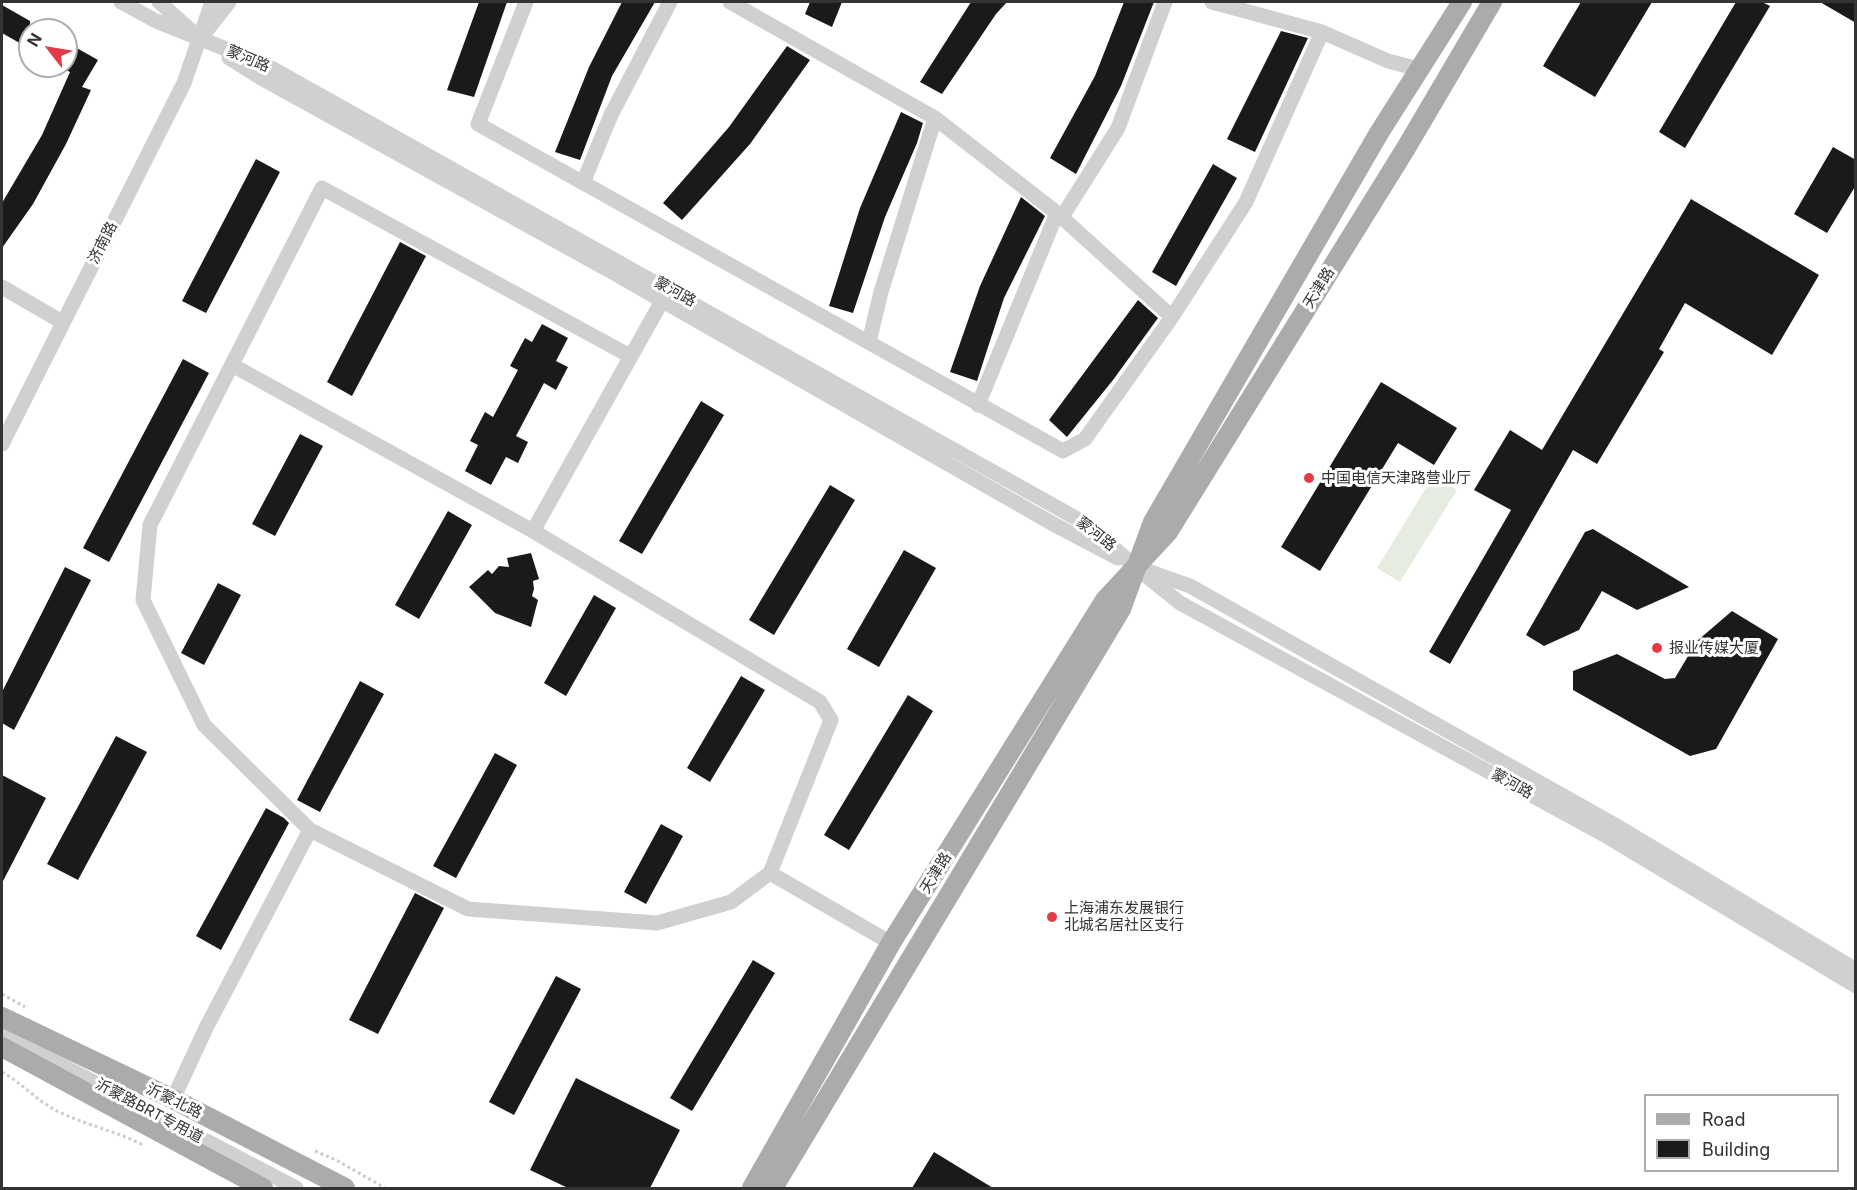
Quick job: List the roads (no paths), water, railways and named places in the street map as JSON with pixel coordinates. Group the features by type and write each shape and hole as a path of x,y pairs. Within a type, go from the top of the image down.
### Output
{"main road":[{"name":"天津路","path":"773,1188 1116,618 1153,522 1379,133 1462,2"},
{"name":"天津路","path":"752,1188 891,943 1105,600 1168,532 1406,148 1492,2"},
{"name":"沂蒙北路","path":"2,1017 172,1099 345,1188"},
{"path":"2,1047 263,1188"}],"street":[{"name":"蒙河路","path":"121,2 156,21 266,65 1090,525 1135,567 1180,603 1608,837 1856,986"},
{"name":"蒙河路","path":"159,2 200,40 261,78 662,301 1055,525 1135,567 1191,586 1615,825 1856,970"},
{"name":"济南路","path":"2,444 184,83 212,2"},
{"name":"济南路","path":"2,427 177,79 200,40 229,2"},
{"path":"526,2 478,124 1063,451 1085,440 1172,317 1246,202 1322,32"},
{"path":"583,183 611,115 670,2"},
{"path":"730,2 935,118 1060,215 1172,317"},
{"path":"978,405 1060,215 1118,128 1165,2"},
{"path":"1212,2 1322,32 1388,61 1419,69"},
{"path":"869,342 881,292 935,118"},
{"path":"232,365 532,531 820,702 831,720 770,873 731,902 657,923 468,909 310,830 204,725 143,600 150,525 322,188 630,356"},
{"path":"2,287 57,319"},
{"path":"532,531 662,301"},
{"path":"172,1099 207,1026 310,830"},
{"path":"770,873 891,943"},
{"name":"沂蒙路BRT专用道","path":"2,1034 296,1188"}],"place":[{"name":"中国电信天津路营业厅","path":"1309,478"},
{"name":"报业传媒大厦","path":"1657,648"},
{"name":"上海浦东发展银行 北城名居社区支行","path":"1052,917"}]}
